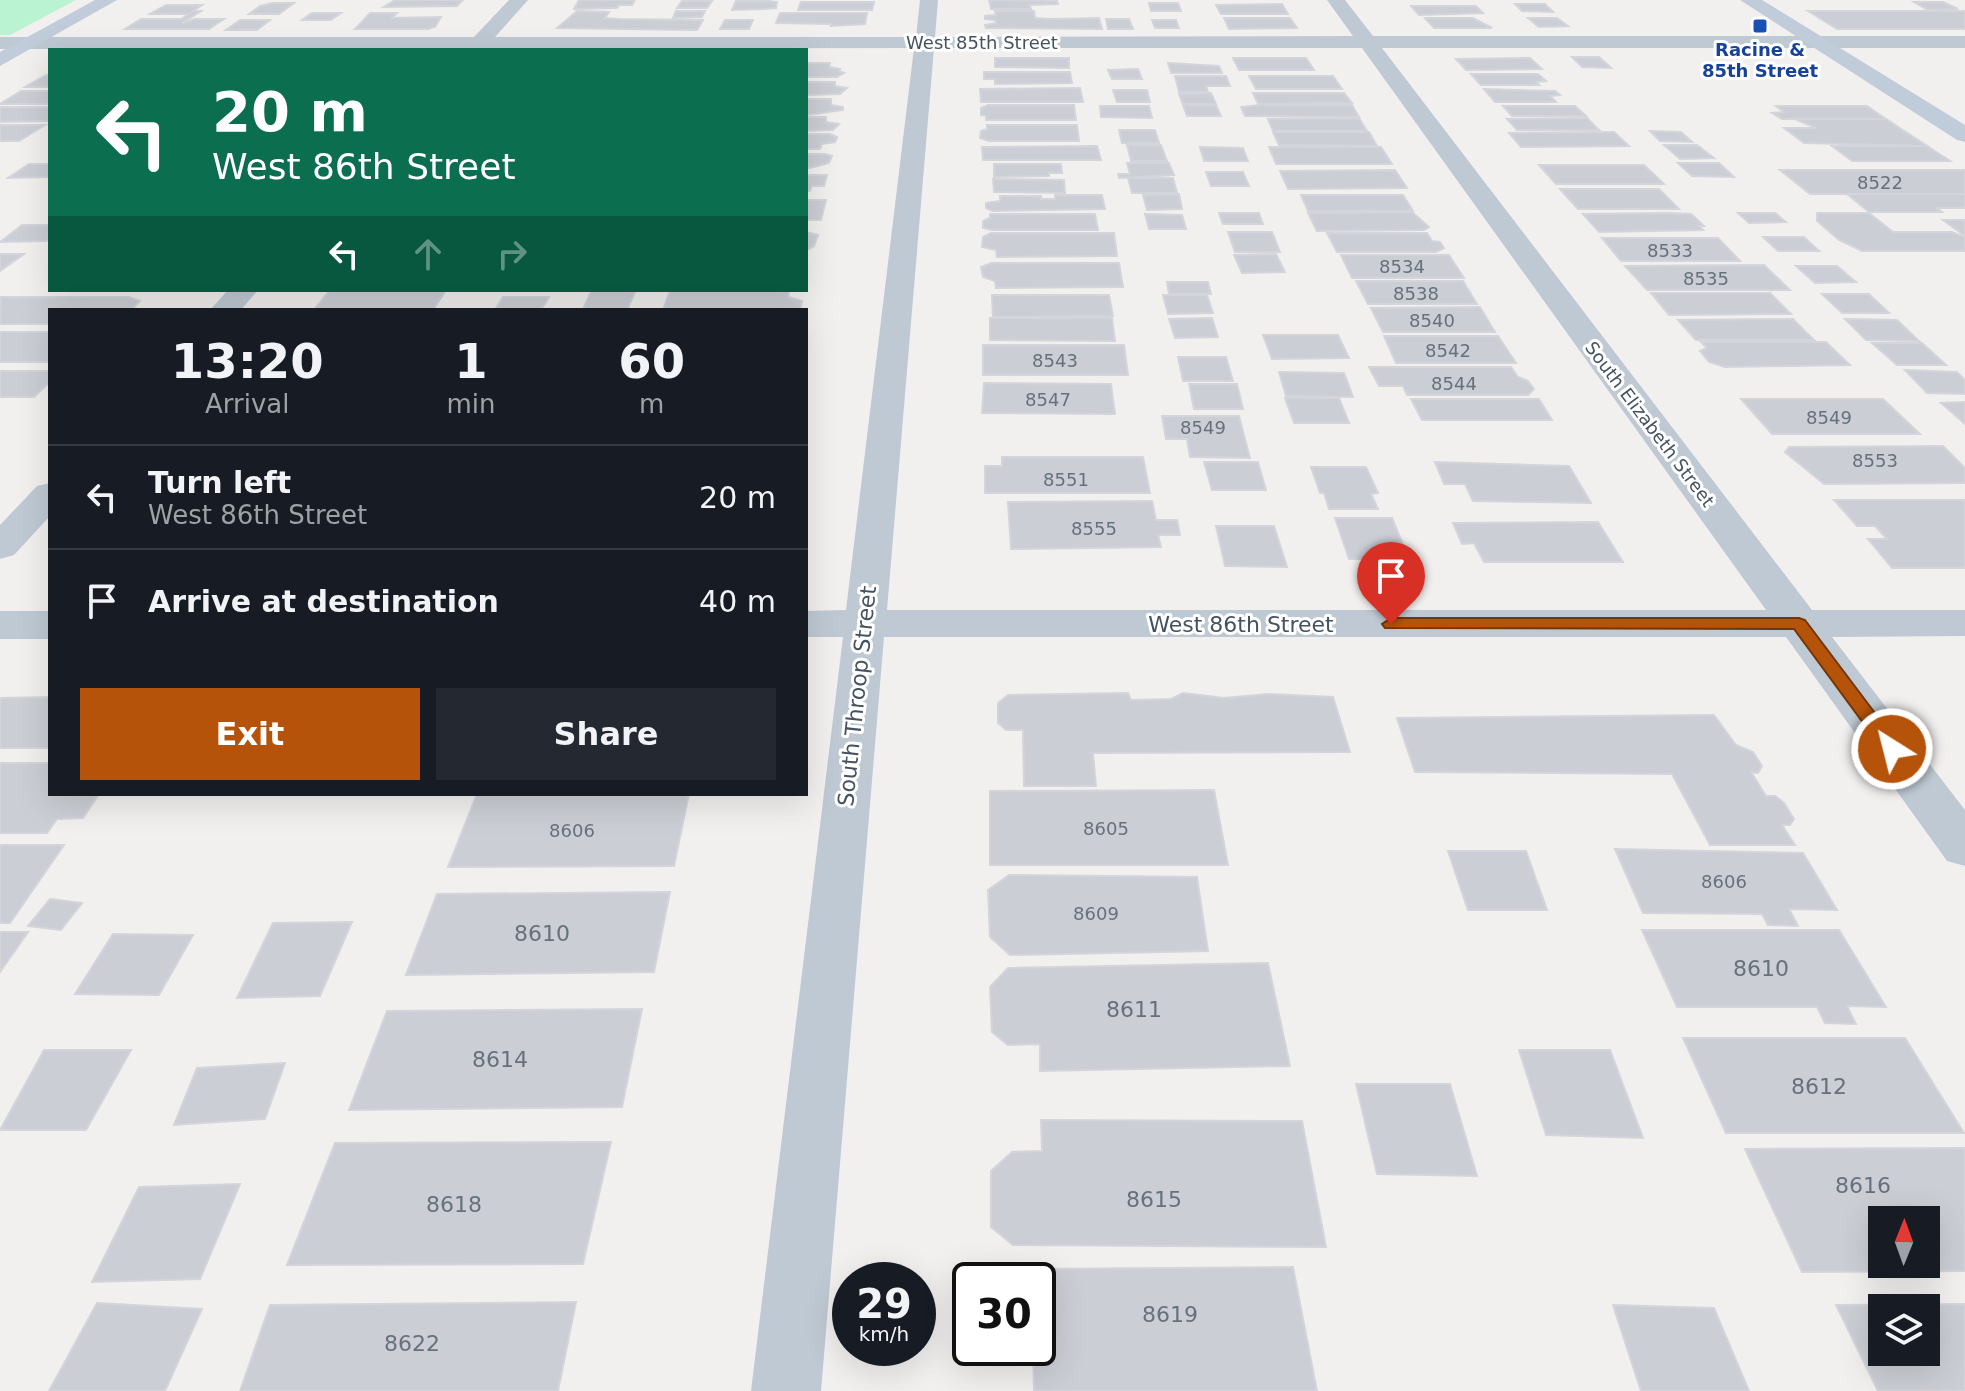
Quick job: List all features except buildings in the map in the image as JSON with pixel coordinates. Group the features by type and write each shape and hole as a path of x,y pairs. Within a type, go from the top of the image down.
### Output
{"street":[{"path":"0,60 108,0"},
{"path":"475,47 519,0"},
{"name":"South Elizabeth Street","path":"1336,0 1965,847"},
{"path":"1749,0 1965,135"},
{"name":"West 85th Street","path":"0,43 475,47 926,21 1366,42 1965,42"},
{"name":"South Throop Street","path":"786,1391 926,21"},
{"path":"227,308 242,292"},
{"path":"0,547 48,496"},
{"name":"West 86th Street","path":"808,624 1965,623"},
{"path":"0,625 48,625"}],"green space":[{"path":"0,0 76,0 10,35 0,35"}],"place":[{"name":"Racine & 85th Street","path":"1760,26"}],"route":[{"path":"1391,624 1799,624 1892,749"}]}
